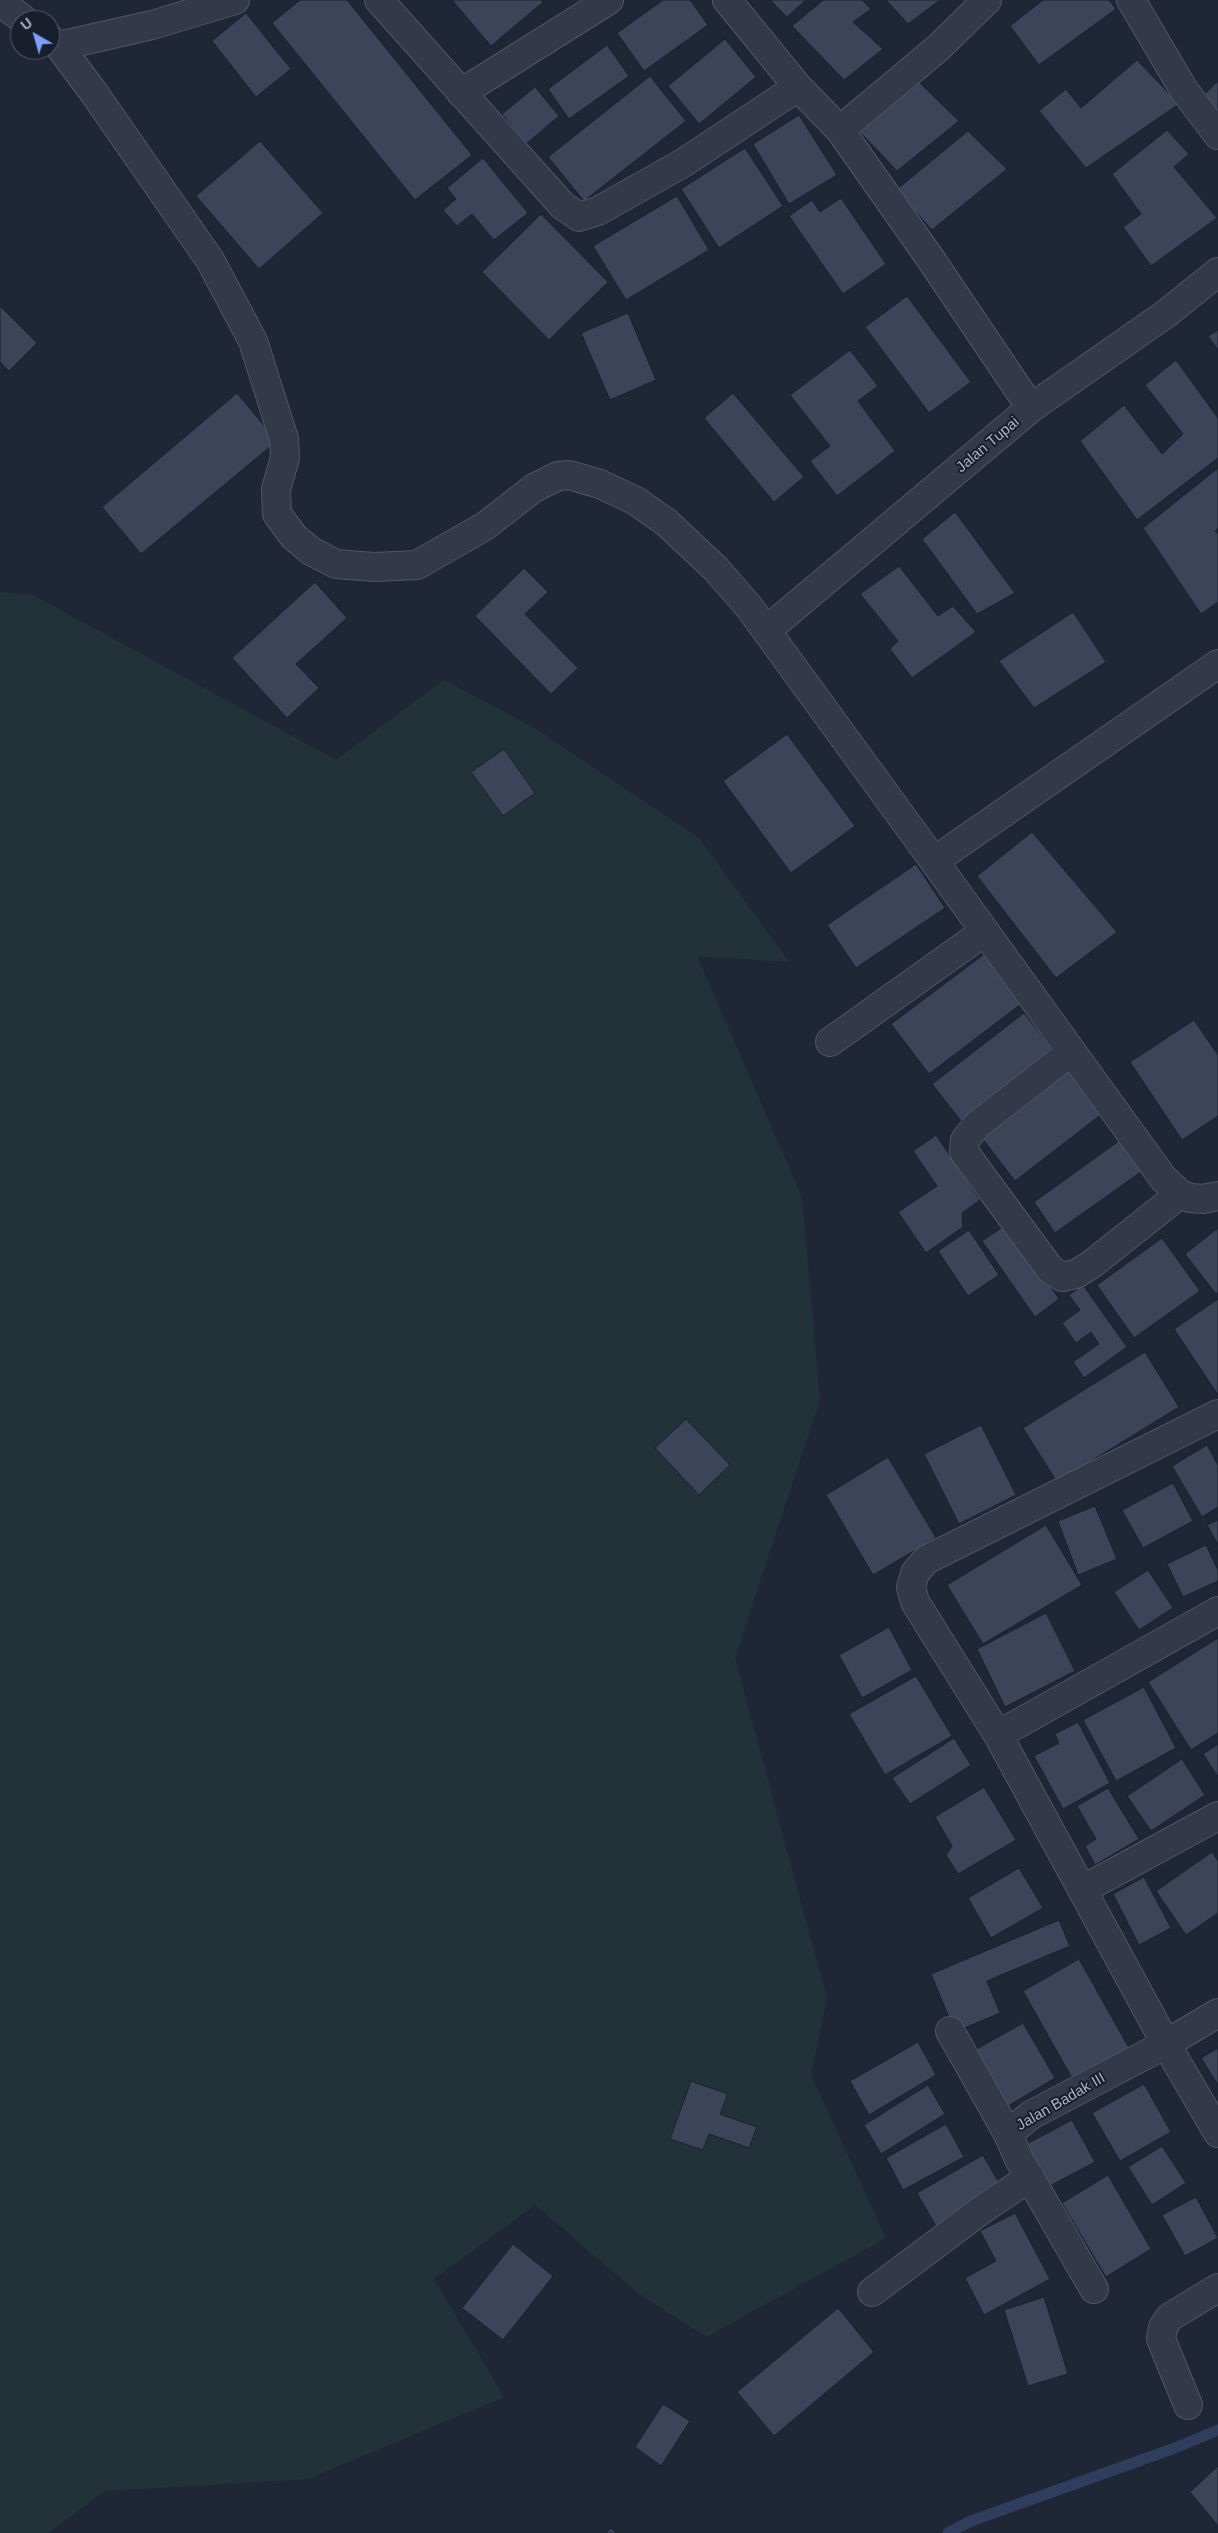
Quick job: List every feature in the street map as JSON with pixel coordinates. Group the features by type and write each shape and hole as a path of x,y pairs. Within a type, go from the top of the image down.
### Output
{"street":[{"path":"60,42 152,25 236,0"},
{"path":"379,0 562,205 578,217 598,212 683,163 798,87"},
{"path":"461,93 609,0"},
{"path":"727,0 798,87 840,130 930,258 1031,408"},
{"path":"840,130 938,48 988,0"},
{"path":"1131,0 1184,90 1218,135"},
{"path":"0,2 11,10"},
{"path":"60,50 210,260 253,341 284,439 285,458 276,490 277,514 294,537 311,551 336,564 376,567 416,565 485,526 548,479 569,475 600,484 636,501 667,523 716,569 767,630 1163,1178 1180,1194 1190,1198 1204,1199 1218,1196"},
{"name":"Jalan Tupai","path":"767,630 1031,408 1167,313 1218,272"},
{"path":"934,862 1218,664"},
{"path":"830,1042 984,932"},
{"path":"1071,1052 977,1125 965,1140 964,1152 1050,1268 1062,1277 1076,1274 1092,1264 1180,1194"},
{"path":"1218,1414 926,1560 915,1574 912,1587 914,1602 998,1735 1166,2044 1218,2133"},
{"path":"998,1735 1218,1610"},
{"path":"1082,1890 1218,1816"},
{"name":"Jalan Badak III","path":"1094,2289 1030,2177 1008,2134 1031,2116 1166,2044 1218,2013"},
{"path":"950,2031 1008,2134"},
{"path":"872,2292 976,2214 1030,2177"},
{"path":"1188,2405 1161,2338 1162,2327 1170,2317 1218,2288"}],"shaded area":[{"path":"0,592 33,595 336,760 444,680 533,727 699,838 789,962 697,956 802,1197 820,1399 735,1658 827,1999 811,2075 886,2238 706,2337 638,2293 535,2205 434,2279 504,2397 308,2479 105,2491 48,2533 0,2533"}],"building":[{"path":"300,0 347,0 472,155 415,200 272,23"},
{"path":"452,0 541,0 543,2 491,46"},
{"path":"663,0 690,0 708,25 644,71 617,33"},
{"path":"770,0 806,0 787,17"},
{"path":"823,0 862,0 871,9 853,22 883,49 844,80 792,26"},
{"path":"886,0 940,0 908,24"},
{"path":"1043,0 1109,0 1116,9 1039,65 1010,26"},
{"path":"246,13 291,69 256,97 212,41"},
{"path":"725,39 756,77 699,124 668,86"},
{"path":"607,45 629,76 569,119 548,89"},
{"path":"1137,60 1179,104 1086,168 1039,111 1066,89 1081,108"},
{"path":"650,76 686,121 584,201 548,157"},
{"path":"1218,81 1218,118 1199,100"},
{"path":"919,82 959,121 897,171 858,130"},
{"path":"535,87 559,116 526,144 502,114"},
{"path":"799,115 837,175 789,204 753,144"},
{"path":"1167,130 1189,154 1174,167 1217,218 1151,266 1123,227 1141,214 1112,174"},
{"path":"968,131 1007,169 932,230 896,190"},
{"path":"260,141 323,213 259,269 196,196"},
{"path":"745,148 783,206 719,248 681,189"},
{"path":"483,158 528,213 494,240 472,214 457,226 443,210 456,199 447,188"},
{"path":"677,196 709,250 626,300 593,246"},
{"path":"841,198 886,264 843,294 789,216 812,200 820,212"},
{"path":"541,214 608,282 549,340 482,272"},
{"path":"907,296 971,382 929,413 865,327"},
{"path":"0,306 37,343 9,371 0,362"},
{"path":"628,313 656,380 610,400 581,333"},
{"path":"1218,330 1218,350 1208,336"},
{"path":"850,350 878,386 858,401 895,451 837,496 810,461 830,446 790,395"},
{"path":"1176,360 1218,418 1218,458 1137,520 1080,441 1124,405 1162,454 1183,434 1145,385"},
{"path":"237,393 277,441 141,554 102,507"},
{"path":"733,393 804,477 774,502 704,418"},
{"path":"1218,468 1218,528 1215,531 1218,534 1218,602 1201,614 1143,528"},
{"path":"955,512 1015,593 977,614 922,539"},
{"path":"899,566 938,616 953,606 976,632 912,678 890,649 898,641 860,594"},
{"path":"524,568 548,592 525,614 578,668 551,694 475,616"},
{"path":"315,582 347,618 296,664 319,688 287,718 232,658"},
{"path":"1073,612 1106,662 1034,708 999,661"},
{"path":"787,734 855,826 791,873 723,781"},
{"path":"504,749 535,793 503,816 471,772"},
{"path":"1032,832 1117,932 1056,978 977,876"},
{"path":"916,864 945,908 856,968 827,925"},
{"path":"987,952 1025,1001 929,1074 891,1024"},
{"path":"1024,1013 1053,1050 961,1121 932,1084"},
{"path":"1194,1020 1218,1055 1218,1116 1182,1140 1130,1062"},
{"path":"1069,1062 1107,1110 1015,1181 978,1133"},
{"path":"936,1135 980,1200 962,1213 963,1227 926,1253 898,1212 937,1186 913,1151"},
{"path":"1123,1138 1145,1169 1055,1233 1034,1202"},
{"path":"1007,1224 1059,1299 1035,1317 982,1241"},
{"path":"1218,1228 1218,1292 1216,1294 1185,1254"},
{"path":"969,1230 999,1275 968,1296 938,1251"},
{"path":"1162,1238 1200,1291 1134,1338 1097,1285"},
{"path":"1083,1285 1127,1347 1084,1378 1073,1362 1099,1344 1091,1332 1076,1343 1062,1323 1080,1310 1069,1295"},
{"path":"1218,1299 1218,1395 1174,1329"},
{"path":"1145,1352 1179,1407 1057,1482 1023,1428"},
{"path":"686,1419 730,1465 699,1495 655,1448"},
{"path":"981,1425 1016,1495 959,1524 924,1454"},
{"path":"1207,1445 1218,1465 1218,1507 1202,1517 1172,1466"},
{"path":"888,1457 936,1538 873,1575 826,1495"},
{"path":"1173,1483 1193,1521 1143,1548 1122,1510"},
{"path":"1095,1506 1117,1559 1078,1575 1058,1521"},
{"path":"1218,1520 1218,1545 1207,1525"},
{"path":"1046,1525 1082,1585 983,1644 947,1585"},
{"path":"1206,1545 1218,1570 1218,1581 1183,1597 1167,1564"},
{"path":"1148,1570 1173,1608 1139,1630 1114,1592"},
{"path":"1046,1613 1075,1671 1005,1707 977,1649"},
{"path":"889,1627 912,1670 862,1698 839,1655"},
{"path":"1218,1638 1218,1733 1191,1750 1148,1682"},
{"path":"916,1676 952,1736 885,1775 849,1714"},
{"path":"1144,1687 1176,1748 1116,1781 1083,1720"},
{"path":"1078,1722 1110,1783 1063,1809 1034,1756 1059,1743 1055,1734"},
{"path":"954,1738 971,1765 910,1804 892,1778"},
{"path":"1218,1744 1218,1777 1203,1754"},
{"path":"1182,1759 1205,1795 1151,1831 1127,1796"},
{"path":"984,1787 1016,1840 958,1874 946,1855 952,1846 935,1817"},
{"path":"1108,1788 1139,1839 1095,1865 1085,1846 1096,1839 1077,1806"},
{"path":"1212,1852 1218,1861 1218,1913 1186,1935 1156,1891"},
{"path":"1019,1868 1043,1908 991,1938 968,1898"},
{"path":"1144,1877 1171,1928 1139,1945 1113,1894"},
{"path":"1059,1920 1070,1946 987,1981 1000,2013 955,2032 931,1974"},
{"path":"1079,1959 1133,2055 1077,2087 1023,1991"},
{"path":"1023,2023 1055,2078 998,2112 966,2055"},
{"path":"918,2042 936,2075 869,2115 850,2081"},
{"path":"1218,2048 1218,2085 1201,2058"},
{"path":"691,2081 728,2094 720,2114 757,2127 749,2148 709,2134 703,2150 670,2139"},
{"path":"1144,2084 1171,2132 1120,2161 1092,2113"},
{"path":"928,2085 945,2114 881,2154 864,2125"},
{"path":"1072,2120 1095,2162 1046,2188 1023,2146"},
{"path":"946,2124 964,2157 903,2190 886,2158"},
{"path":"1162,2146 1186,2183 1152,2205 1128,2167"},
{"path":"983,2155 1003,2190 937,2228 917,2193"},
{"path":"1108,2175 1151,2249 1106,2277 1062,2203"},
{"path":"1196,2197 1218,2238 1185,2256 1162,2215"},
{"path":"1015,2213 1050,2279 984,2315 965,2278 996,2261 980,2231"},
{"path":"513,2244 553,2276 503,2340 462,2308"},
{"path":"1044,2297 1068,2374 1028,2386 1004,2310"},
{"path":"838,2308 874,2352 774,2436 737,2392"},
{"path":"663,2404 690,2421 661,2466 635,2447"},
{"path":"1218,2466 1218,2526 1190,2492"},
{"path":"611,2528 617,2533 606,2533"}],"waterway":[{"path":"948,2533 971,2521 1175,2448 1218,2430"}]}
